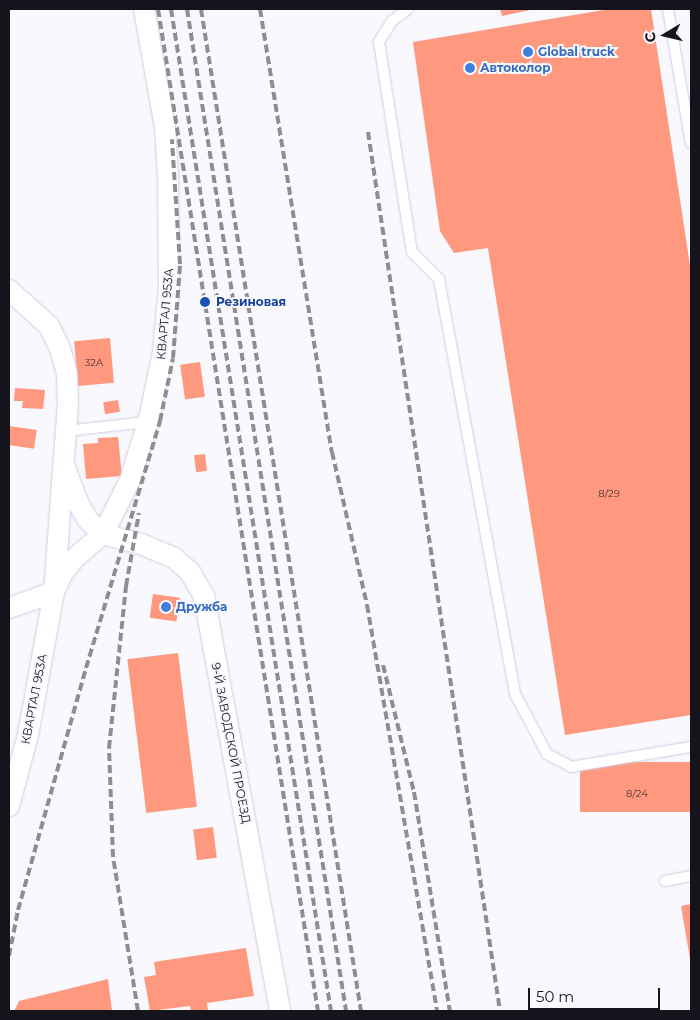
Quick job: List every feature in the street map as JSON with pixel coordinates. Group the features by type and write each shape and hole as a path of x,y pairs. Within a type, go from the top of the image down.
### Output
{"street":[{"name":"КВАРТАЛ 953А","path":"54,592 62,574 75,558 103,534 130,480 147,422 163,352 169,288 170,216 166,128 144,9"},
{"name":"КВАРТАЛ 953А","path":"9,290 49,326 60,349 67,374 66,431 54,592 28,735 9,806"},
{"path":"64,464 79,505 103,534"},
{"name":"9-Й ЗАВОДСКОЙ ПРОЕЗД","path":"103,534 141,544 174,558 190,572 204,596 280,1011"},
{"path":"9,608 54,592"}],"lane":[{"path":"408,9 392,22 379,42 412,252 439,279 515,694 547,754 570,767 691,747"},
{"path":"668,9 691,143"},
{"path":"66,431 147,422"},
{"path":"665,881 691,876"}],"building":[{"path":"500,9 530,9 530,10 502,16"},
{"path":"610,9 651,9 691,272 691,715 565,735 488,248 454,253 440,231 413,42"},
{"path":"110,338 114,383 78,386 74,341"},
{"path":"200,362 205,397 185,399 180,365"},
{"path":"15,388 45,390 43,409 22,408 23,401 14,401"},
{"path":"118,400 120,412 105,414 103,402"},
{"path":"9,426 37,430 34,449 9,445"},
{"path":"118,437 122,476 86,479 83,444 98,443 98,438"},
{"path":"205,454 207,471 196,472 194,455"},
{"path":"153,594 180,598 176,622 150,618"},
{"path":"178,653 197,807 146,813 127,659"},
{"path":"580,762 691,762 691,812 580,812"},
{"path":"213,827 217,858 197,860 193,829"},
{"path":"691,904 691,959 690,959 681,906"},
{"path":"246,948 254,996 207,1003 208,1011 191,1011 190,1006 150,1011 144,977 156,975 154,962"},
{"path":"108,979 112,1011 14,1011 19,1001"}],"railway":[{"path":"158,9 318,1011"},
{"path":"171,9 331,1011"},
{"path":"187,9 346,1011"},
{"path":"201,9 361,1011"},
{"path":"260,9 332,452 367,605 437,1011"},
{"path":"368,132 500,1011"},
{"path":"9,956 18,910 86,668 160,421 173,358 180,264 172,139"},
{"path":"138,1011 113,857 109,748 126,586 139,513"},
{"path":"383,665 414,792 450,1011"}],"place":[{"name":"Global truck","path":"528,52"},
{"name":"Автоколор","path":"470,68"},
{"name":"Резиновая","path":"205,302"},
{"name":"Дружба","path":"166,607"}]}
